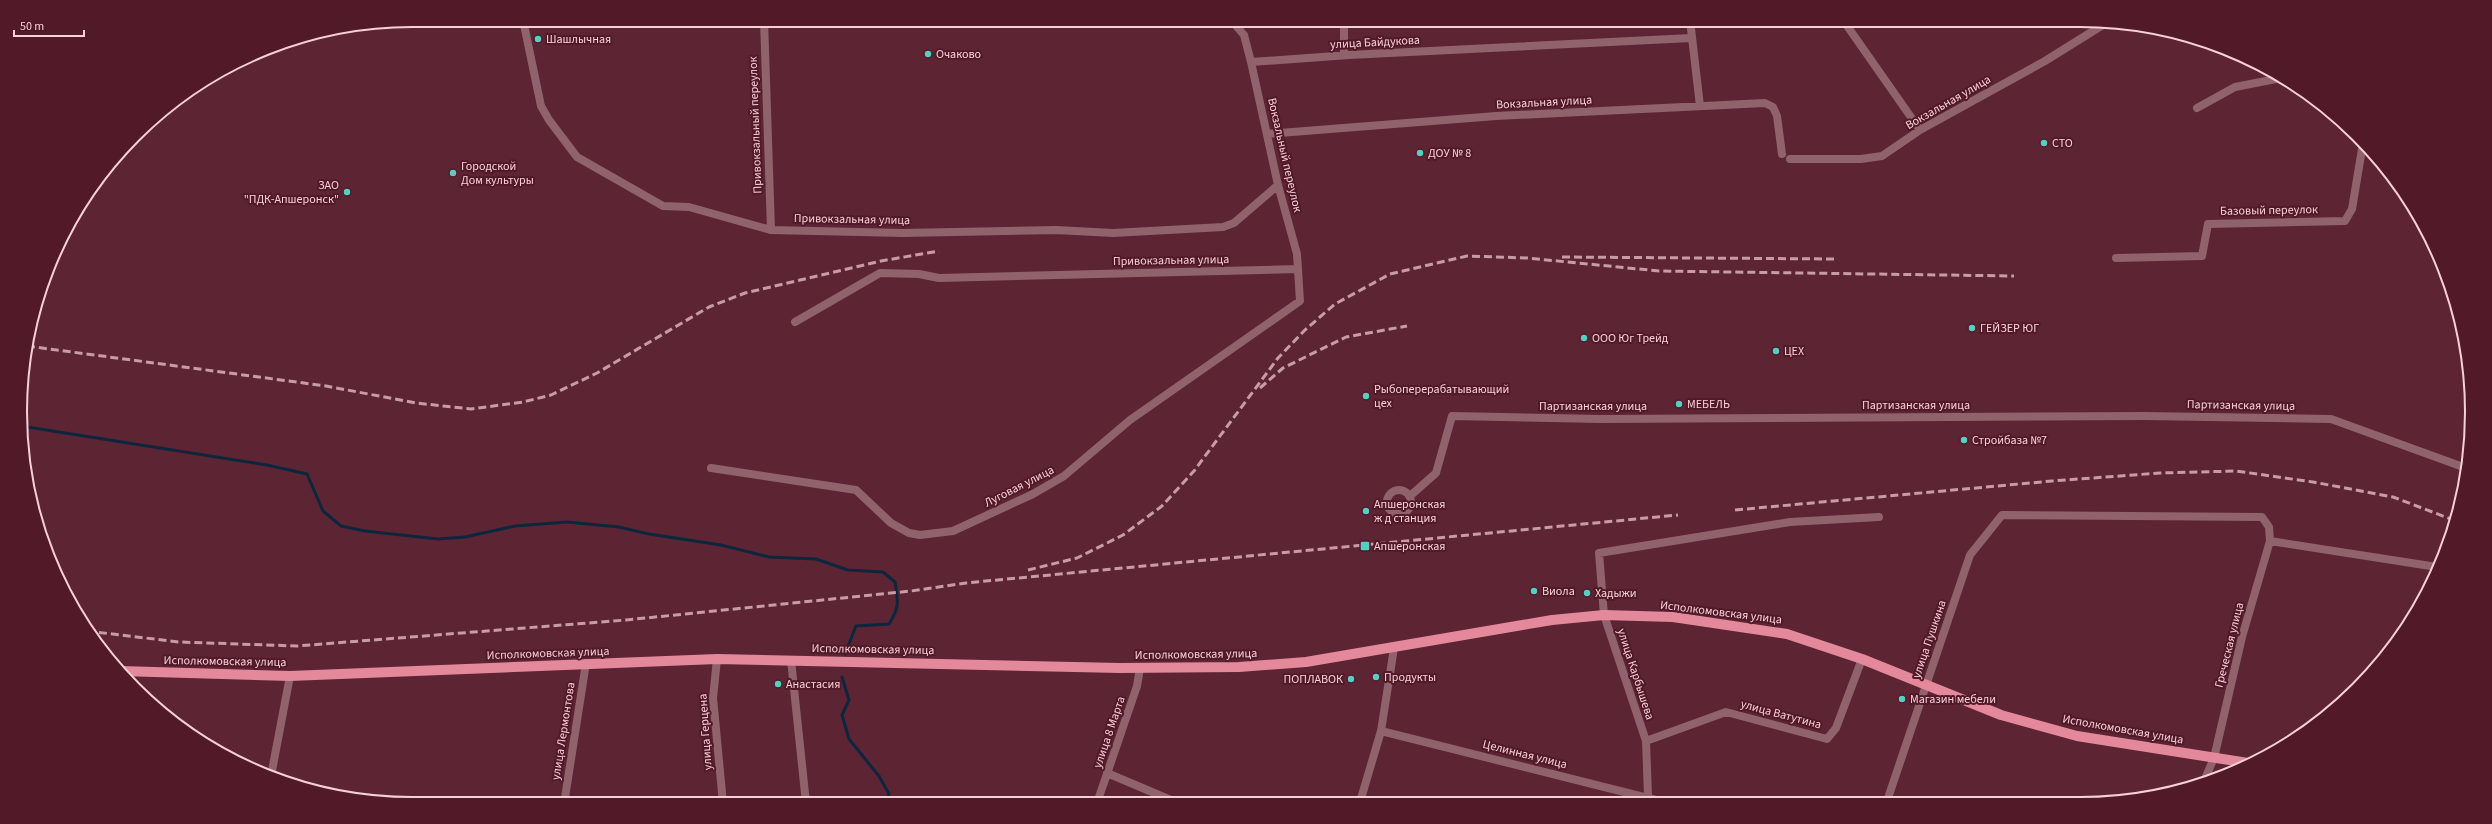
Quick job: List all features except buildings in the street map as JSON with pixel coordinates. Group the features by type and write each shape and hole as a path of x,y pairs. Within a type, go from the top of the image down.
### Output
{"main road":[{"name":"Исполкомовская улица","path":"128,671 290,676 586,663 717,660 791,660 1140,668 1239,667 1306,662 1552,620 1604,615 1673,617 1787,634 1862,659 2001,715 2077,736 2240,762"}],"street":[{"name":"Привокзальная улица","path":"524,27 541,106 577,157 663,206 689,207 771,230 902,233 1056,230 1113,233 1224,227 1234,223 1278,185"},
{"name":"Привокзальный переулок","path":"764,27 771,230"},
{"name":"Вокзальный переулок","path":"1237,27 1244,35 1278,185 1297,254 1300,301"},
{"path":"1344,27 1344,55"},
{"path":"1690,27 1700,106"},
{"path":"1848,27 1920,130"},
{"name":"Вокзальная улица","path":"1790,160 1861,159 1882,156 1920,130 2045,61 2098,28"},
{"name":"улица Байдукова","path":"1251,62 1344,55 1691,38"},
{"path":"2197,108 2235,87 2273,80"},
{"name":"Вокзальная улица","path":"1267,134 1496,116 1765,104 1773,106 1782,154"},
{"name":"Базовый переулок","path":"2116,258 2202,256 2208,224 2345,221 2352,209 2362,150"},
{"name":"Привокзальная улица","path":"795,322 880,272 919,274 939,278 1297,269"},
{"name":"Луговая улица","path":"711,468 856,490 891,523 909,533 920,535 953,531 1033,494 1064,476 1130,420 1208,363 1300,301"},
{"name":"Партизанская улица","path":"1410,496 1436,473 1452,416 1600,419 2145,416 2331,419 2461,466"},
{"name":"улица Пушкина","path":"1888,797 1970,555 2002,515 2262,517"},
{"name":"улица Карбышева","path":"1647,797 1646,741 1604,615 1600,553 1790,522 1879,517"},
{"name":"Греческая улица","path":"2206,776 2214,758 2242,637 2270,541 2269,527 2262,517"},
{"path":"2270,541 2433,566"},
{"path":"1361,797 1381,731 1394,648"},
{"name":"улица Ватутина","path":"1646,741 1726,712 1827,739 1836,728 1862,659"},
{"name":"улица Герцена","path":"717,660 713,698 722,797"},
{"path":"791,660 805,797"},
{"name":"улица Лермонтова","path":"565,797 586,663"},
{"name":"улица 8 Марта","path":"1099,797 1137,686 1140,668"},
{"path":"272,771 290,676"},
{"name":"Целинная улица","path":"1381,731 1639,797"},
{"path":"1107,773 1166,797"}],"waterway":[{"path":"28,427 267,465 307,474 323,511 341,526 365,531 438,539 465,537 515,526 567,522 619,527 649,534 721,545 769,557 816,559 848,570 883,572 895,582 897,599 897,608 895,613 889,624 856,626 845,654"},
{"path":"842,677 849,700 842,715 849,739 879,776 889,794 888,797"}],"railway":[{"path":"32,347 326,386 416,403 471,409 523,402 551,395 597,373 709,307 745,293 881,261 939,251"},
{"path":"1028,570 1077,558 1123,535 1162,506 1194,471 1278,358 1305,330 1335,304 1390,274 1467,256 1527,258 1659,271 2014,276"},
{"path":"1562,257 1836,259"},
{"path":"1260,388 1283,368 1346,337 1407,326"},
{"path":"1735,510 2052,481 2160,473 2236,471 2313,482 2393,497 2450,519"},
{"path":"97,632 179,642 297,646 626,620 911,591 966,583 1678,515"}],"place":[{"name":"Шашлычная","path":"538,39"},
{"name":"Очаково","path":"928,54"},
{"name":"СТО","path":"2044,143"},
{"name":"ДОУ № 8","path":"1420,153"},
{"name":"Городской Дом культуры","path":"453,173"},
{"name":"ЗАО \"ПДК-Апшеронск\"","path":"347,192"},
{"name":"ГЕЙЗЕР ЮГ","path":"1972,328"},
{"name":"ООО Юг Трейд","path":"1584,338"},
{"name":"ЦЕХ","path":"1776,351"},
{"name":"Рыбоперерабатывающий цех","path":"1366,396"},
{"name":"МЕБЕЛЬ","path":"1679,404"},
{"name":"Стройбаза №7","path":"1964,440"},
{"name":"Апшеронская ж д станция","path":"1366,511"},
{"name":"Апшеронская","path":"1365,546"},
{"name":"Виола","path":"1534,591"},
{"name":"Хадыжи","path":"1587,593"},
{"name":"Продукты","path":"1376,677"},
{"name":"ПОПЛАВОК","path":"1351,679"},
{"name":"Анастасия","path":"778,684"},
{"name":"Магазин мебели","path":"1902,699"}]}
